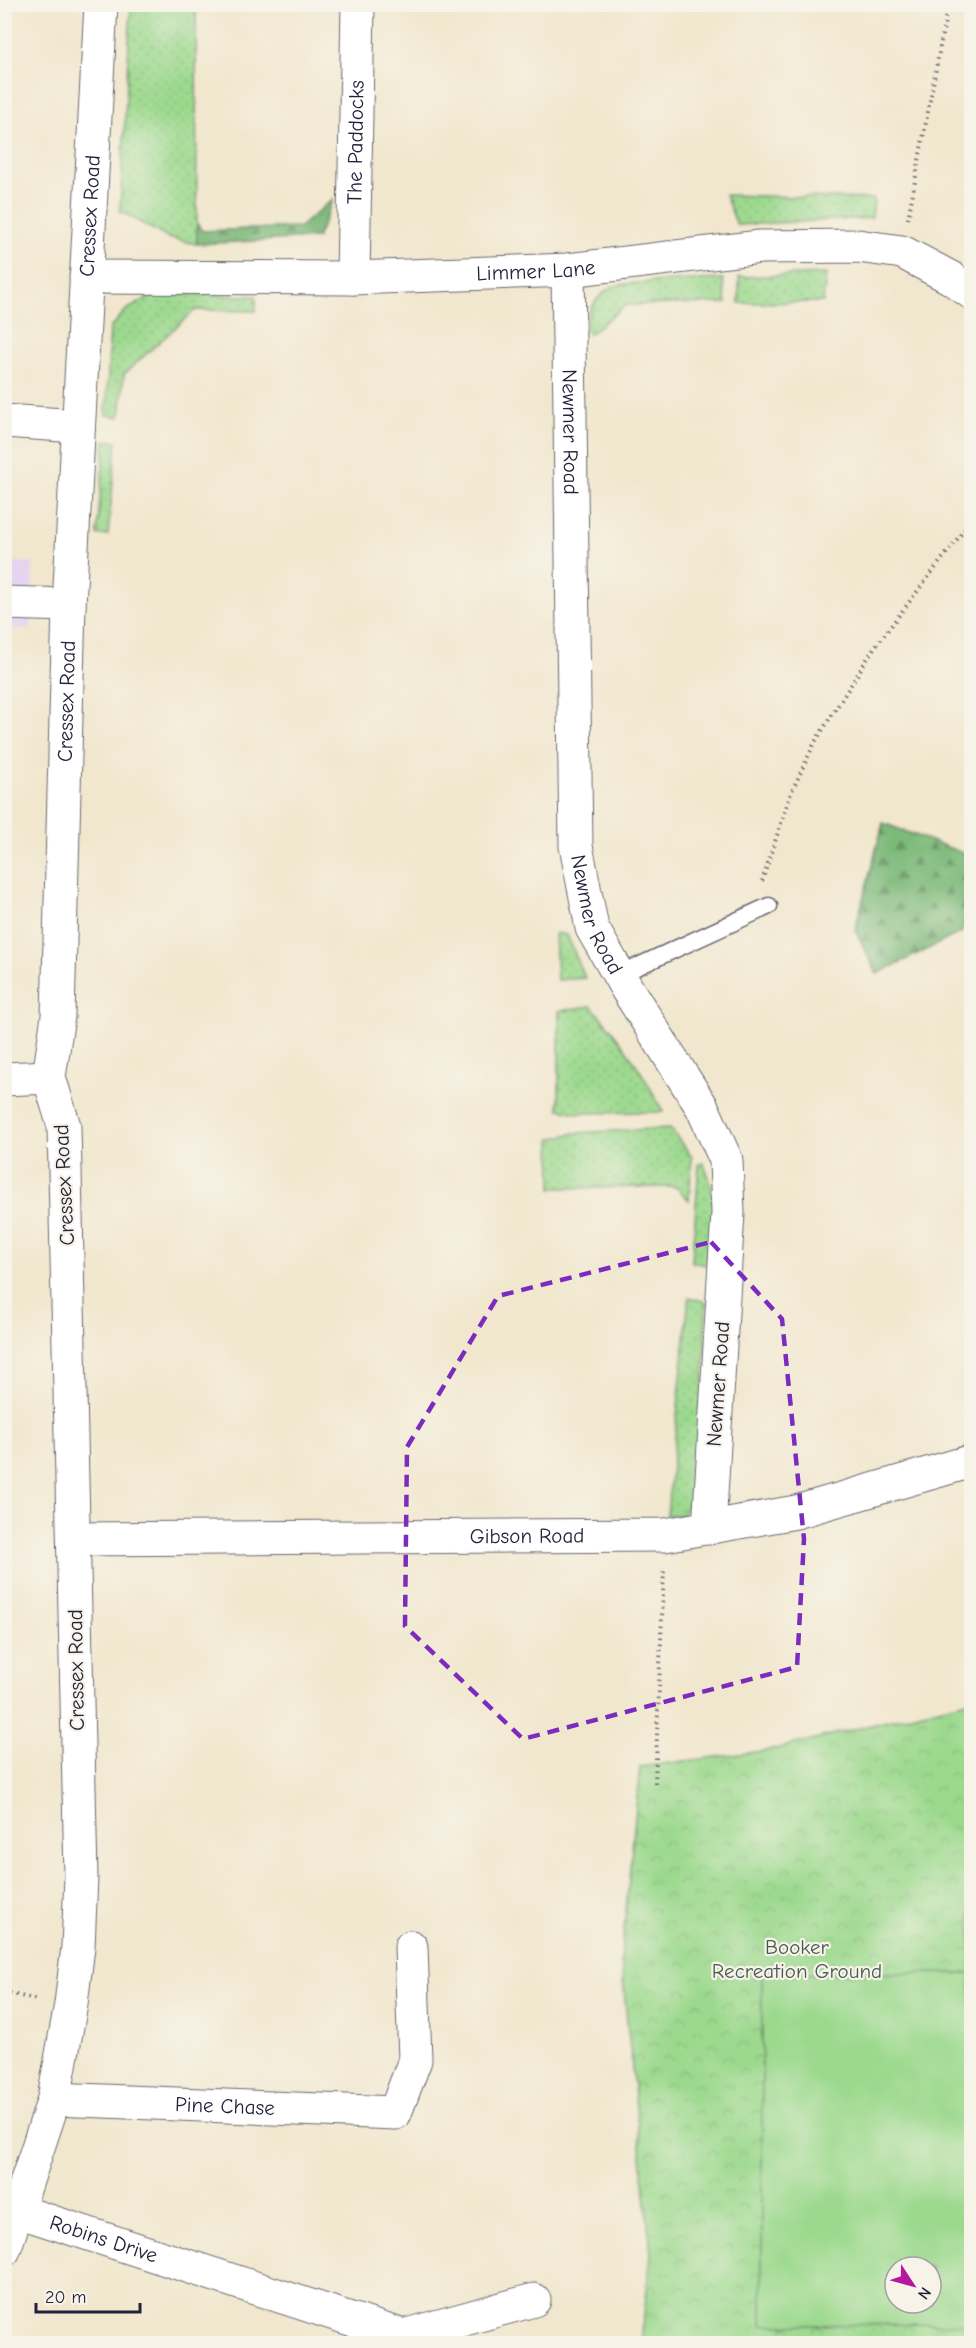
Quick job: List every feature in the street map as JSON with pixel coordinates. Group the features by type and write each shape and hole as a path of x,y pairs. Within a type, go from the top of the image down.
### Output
{"street":[{"name":"Cressex Road","path":"4,2250 54,2099 71,2004 78,1947 81,1877 64,1126 49,1077 58,1016 69,605 101,4"},
{"name":"The Paddocks","path":"353,278 358,4"},
{"name":"Limmer Lane","path":"86,277 353,278 568,270 759,247 858,246 902,252 951,278 972,293"},
{"name":"Newmer Road","path":"568,270 576,846 592,928 702,1107 726,1160 728,1213 709,1528"},
{"path":"4,421 78,426"},
{"path":"4,603 69,605"},
{"path":"4,1079 49,1077"},
{"name":"Gibson Road","path":"74,1539 665,1535 796,1512 972,1461"},
{"name":"Pine Chase","path":"54,2099 395,2113 416,2060 411,1947"},
{"name":"Robins Drive","path":"18,2211 403,2336 534,2300"}],"lane":[{"path":"619,975 769,906"}],"path":[{"path":"902,252 948,4"},
{"path":"752,913 791,792 815,742 874,648 972,520"},
{"path":"655,1783 665,1535"},
{"path":"4,1992 47,2003"}],"highlighted area":[{"path":"711,1242 782,1319 804,1539 797,1667 523,1739 405,1626 407,1447 498,1296"}],"shaded area":[{"path":"5,561 33,563 31,629 5,628"}],"green space":[{"path":"131,5 196,5 197,244 168,238 120,211"},
{"path":"725,195 874,199 872,218 737,225"},
{"path":"334,198 317,238 197,244 197,223 202,231 300,227"},
{"path":"826,274 823,302 739,303 739,277"},
{"path":"723,279 726,303 626,305 589,334 584,328 594,304 612,287 647,282"},
{"path":"156,294 256,296 256,311 195,310 124,374 120,417 106,415 110,328 126,310"},
{"path":"105,441 117,441 108,535 97,535"},
{"path":"883,823 971,856 971,896 962,932 877,974 855,930"},
{"path":"555,933 567,935 585,978 557,980"},
{"path":"591,1006 631,1056 663,1112 577,1113 559,1109 559,1011"},
{"path":"670,1128 692,1157 689,1200 676,1187 552,1188 551,1139 574,1133"},
{"path":"703,1163 712,1186 715,1209 713,1257 706,1265 692,1262 699,1164"},
{"path":"689,1297 706,1302 704,1385 693,1489 689,1504 682,1515 667,1515"},
{"name":"Booker Recreation Ground","path":"971,1700 971,2343 641,2343 651,2253 621,1961 640,1767 771,1750"},
{"path":"971,1973 971,2324 762,2325 762,1974"}]}
